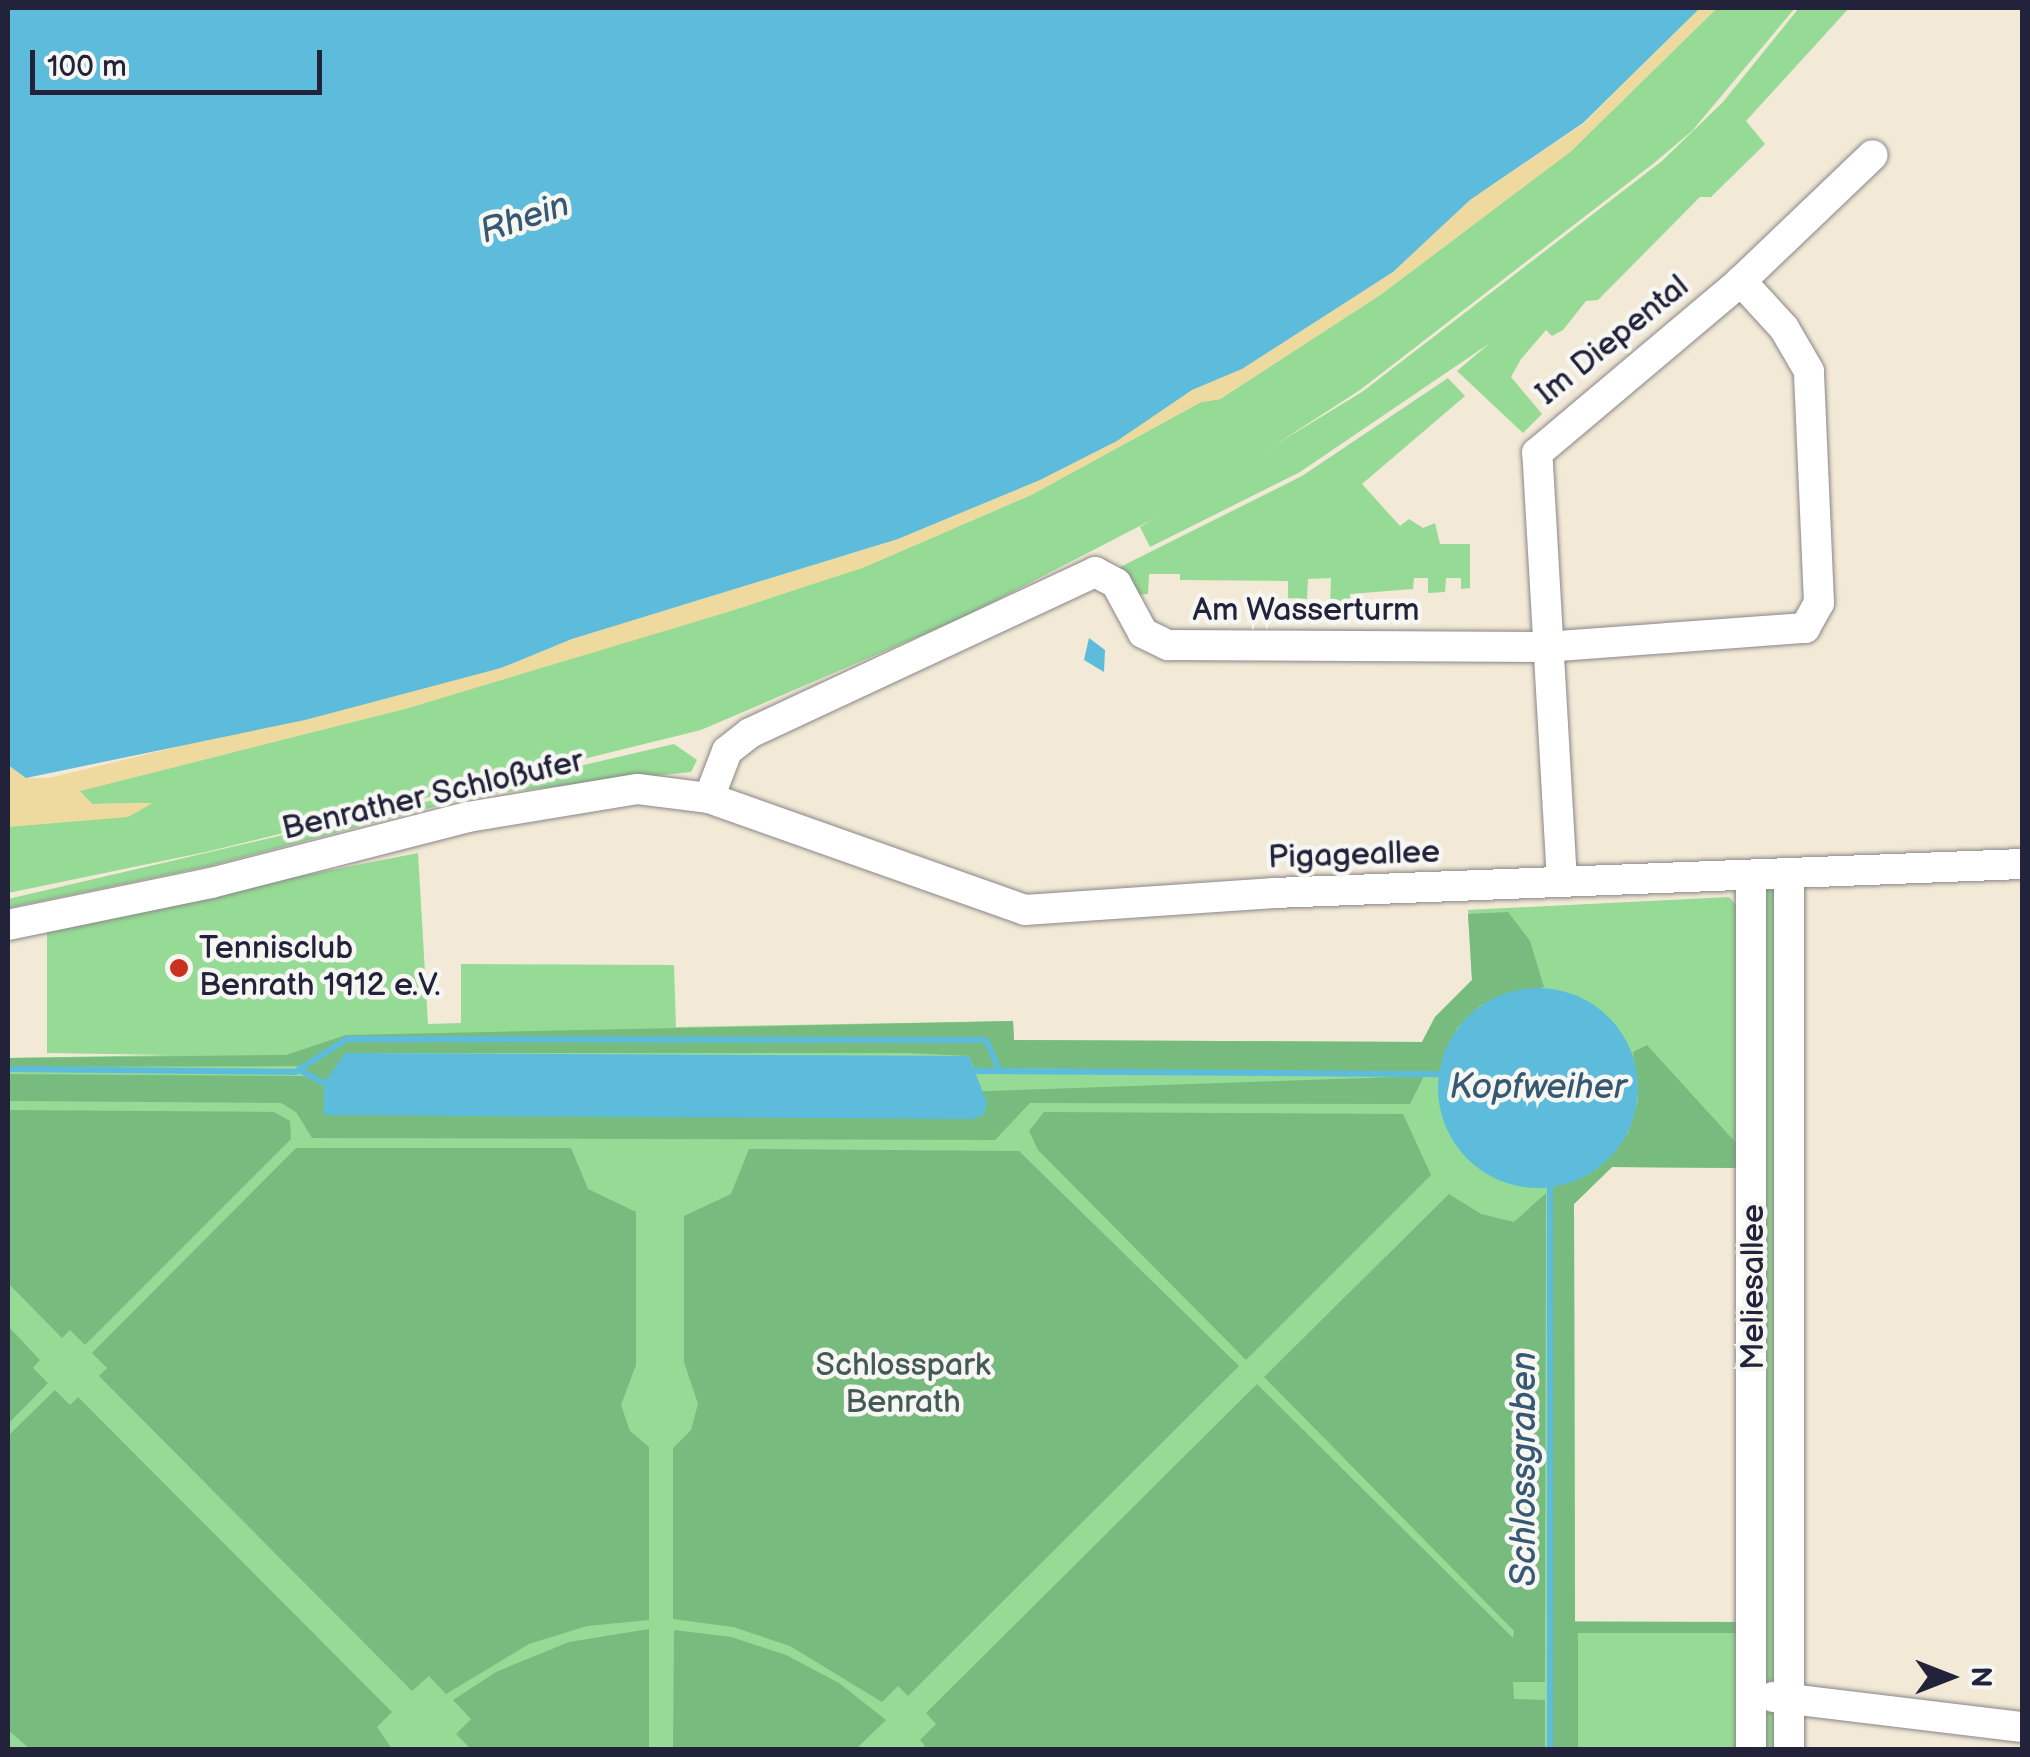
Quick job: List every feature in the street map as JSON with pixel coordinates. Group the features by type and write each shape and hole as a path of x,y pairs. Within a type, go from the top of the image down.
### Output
{"street":[{"name":"Im Diepental","path":"1562,881 1537,452 1741,280 1874,155"},
{"path":"1546,647 1792,633 1815,620 1808,371 1784,328 1741,280"},
{"name":"Am Wasserturm","path":"708,798 727,751 750,733 962,639 1085,576 1104,573 1154,643 1546,647"},
{"name":"Benrather Schloßufer","path":"8,925 553,801 638,789 708,798"},
{"name":"Pigageallee","path":"708,798 1026,910 1562,881 2022,864"},
{"name":"Meliesallee","path":"1789,874 1790,1750"},
{"name":"Meliesallee","path":"1750,875 1751,1750"},
{"path":"1751,1692 2022,1726"}],"green space":[{"path":"1717,8 1795,8 1692,131 1654,163 1360,390 1190,500 964,617 701,730 206,852 8,893 8,827 150,803 92,804 79,791 408,708 862,568 1031,495 1201,402 1220,399 1380,295 1570,152"},
{"path":"1799,8 1849,8 1746,121 1765,144 1711,197 1700,197 1598,300 1586,301 1563,330 1552,336 1546,330 1521,359 1511,377 1542,414 1523,433 1457,371 1490,343 1300,472 1150,547 1140,527 1362,392 1662,161 1723,102"},
{"path":"1448,378 1465,396 1362,484 1400,526 1409,519 1423,528 1435,523 1440,544 1470,544 1470,588 1461,589 1461,578 1446,578 1445,592 1428,593 1428,578 1414,578 1413,589 1350,594 1350,608 1330,608 1331,578 1308,579 1307,599 1288,598 1288,581 1180,580 1180,574 1149,574 1148,594 1131,595 1118,568 1302,476"},
{"path":"674,744 697,760 691,772 479,795 210,866 8,908 8,899"},
{"name":"Schlosspark Benrath","path":"418,853 428,1024 461,1023 461,964 674,965 676,1027 1013,1021 1014,1040 1422,1042 1435,1017 1472,980 1468,910 1729,897 1736,905 1737,1168 1612,1167 1574,1204 1575,1621 1747,1622 1747,1749 8,1749 8,1058 169,1055 47,1053 47,926"},
{"path":"1779,884 1785,1749 1757,1750 1757,888"},
{"path":"1508,912 1530,941 1544,987 1481,1005 1457,1028 1439,1072 974,1068 969,1056 907,1053 345,1053 326,1081 297,1066 8,1067 8,1058 286,1055 346,1035 1013,1021 1014,1040 1422,1042 1435,1017 1472,980 1468,914"},
{"path":"1647,1045 1737,1144 1737,1168 1612,1167 1574,1204 1575,1622 1736,1622 1736,1633 1578,1633 1578,1749 1552,1750 1553,1187 1596,1170 1628,1133 1638,1101 1633,1052"},
{"path":"8,1074 302,1076 324,1083 324,1114 1424,1076 1410,1104 1030,1103 995,1140 312,1138 296,1112 281,1103 8,1101"},
{"path":"8,1110 274,1112 290,1121 291,1139 85,1345 70,1330 62,1338 8,1283"},
{"path":"1044,1112 1403,1114 1431,1175 1246,1360 1038,1150 1029,1131"},
{"path":"296,1148 571,1148 588,1189 636,1212 636,1365 621,1405 630,1431 649,1447 649,1620 587,1626 529,1644 446,1694 429,1676 412,1691 99,1376 107,1368 92,1353"},
{"path":"749,1149 1019,1151 1239,1366 908,1696 898,1686 882,1702 790,1646 733,1627 673,1619 673,1448 691,1430 698,1404 684,1362 684,1216 731,1194"},
{"path":"1546,1193 1545,1682 1513,1682 1514,1699 1545,1700 1545,1749 927,1749 920,1740 936,1724 926,1713 1257,1384 1513,1638 1514,1631 1264,1377 1449,1194 1481,1214 1514,1222"},
{"path":"8,1326 40,1360 33,1368 48,1383 8,1424"},
{"path":"55,1390 70,1405 78,1397 392,1712 377,1727 392,1749 30,1749 8,1730 8,1436"},
{"path":"649,1629 649,1749 471,1749 456,1734 471,1719 453,1700 496,1672 569,1642"},
{"path":"674,1630 731,1637 786,1655 839,1683 886,1720 856,1749 673,1749"}],"sand":[{"path":"1700,8 1717,8 1570,152 1380,295 1220,399 1201,402 1031,495 862,568 728,612 408,708 80,791 92,804 153,803 128,817 8,827 8,765 27,778 49,778 501,668 572,639 898,539 1040,480 1117,441 1192,390 1242,369 1393,272 1470,200 1583,124"}],"water":[{"name":"Rhein","path":"8,8 1700,8 1583,123 1470,200 1393,272 1242,369 1192,390 1117,441 1040,480 898,539 572,639 501,668 305,720 26,778 8,765"},
{"path":"1089,638 1105,650 1104,672 1084,660"},
{"name":"Kopfweiher","path":"1518,989 1558,989 1594,1004 1622,1032 1637,1068 1637,1108 1622,1144 1594,1172 1558,1187 1518,1187 1482,1172 1454,1144 1439,1108 1439,1068 1454,1032 1482,1004"},
{"path":"345,1053 969,1056 987,1103 984,1115 972,1119 324,1115 324,1083"}],"waterway":[{"path":"8,1069 295,1072 347,1039 986,1040 999,1069"},
{"path":"299,1070 324,1083"},
{"path":"975,1071 1439,1074"},
{"name":"Schlossgraben","path":"1550,1188 1550,1750"}],"place":[{"name":"Tennisclub Benrath 1912 e.V.","path":"179,968"}]}
